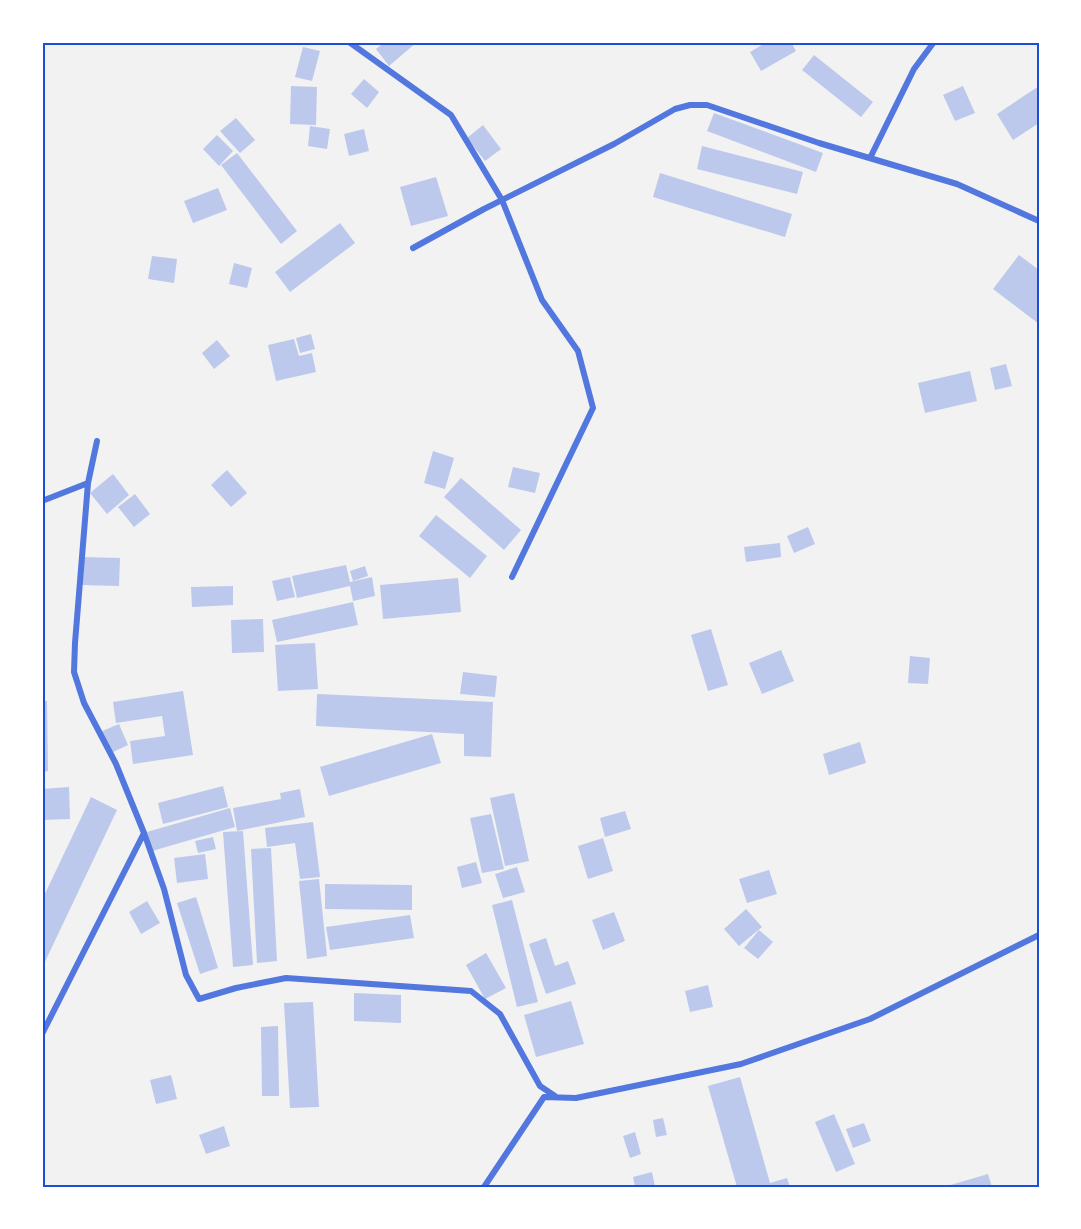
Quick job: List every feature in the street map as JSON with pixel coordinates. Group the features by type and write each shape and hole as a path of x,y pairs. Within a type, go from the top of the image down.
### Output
{"street":[{"path":"349,42 451,115 502,200 542,300 578,351 593,408 513,577"},
{"path":"870,158 914,69 933,42"},
{"path":"413,248 614,144 675,109 690,105 707,105 957,184 1039,221"},
{"path":"97,441 88,483 74,672 84,702 116,764 144,833 164,889 186,975 199,999 236,988 286,978 471,991 500,1014 540,1086 555,1096"},
{"path":"42,501 88,483"},
{"path":"42,1034 144,833"},
{"path":"484,1187 544,1097 576,1098 741,1064 870,1019 1039,935"}],"building":[{"path":"385,42 417,42 389,66 376,49"},
{"path":"767,42 791,42 796,51 761,71 750,52"},
{"path":"303,47 320,51 312,81 295,77"},
{"path":"814,55 873,102 861,117 802,70"},
{"path":"364,79 379,92 367,108 351,94"},
{"path":"291,86 317,87 316,125 290,124"},
{"path":"963,86 975,113 955,121 943,95"},
{"path":"1039,86 1039,123 1013,140 997,114"},
{"path":"714,113 823,153 816,172 707,131"},
{"path":"236,118 255,140 240,153 220,131"},
{"path":"483,125 501,149 485,161 467,138"},
{"path":"310,126 330,129 327,149 308,146"},
{"path":"364,129 369,151 349,156 344,134"},
{"path":"217,135 233,151 219,166 203,149"},
{"path":"702,146 803,172 797,194 697,169"},
{"path":"237,153 297,231 281,244 221,165"},
{"path":"660,173 792,214 785,237 653,197"},
{"path":"436,177 448,216 411,226 400,187"},
{"path":"218,188 227,210 193,223 184,201"},
{"path":"340,223 355,243 290,292 275,272"},
{"path":"1019,255 1039,270 1039,324 993,289"},
{"path":"152,256 177,259 174,283 148,279"},
{"path":"234,263 252,268 247,288 229,284"},
{"path":"311,334 315,349 300,353 296,338"},
{"path":"294,339 299,356 312,353 316,372 276,381 268,345"},
{"path":"217,340 230,356 214,369 202,353"},
{"path":"1006,364 1012,386 995,390 990,368"},
{"path":"970,371 977,401 925,413 918,383"},
{"path":"433,451 454,458 445,489 424,483"},
{"path":"513,467 540,473 535,493 508,487"},
{"path":"227,470 247,493 231,507 211,485"},
{"path":"113,474 129,495 107,514 90,493"},
{"path":"461,478 521,530 504,550 444,497"},
{"path":"135,494 150,514 134,527 118,507"},
{"path":"436,515 487,556 470,578 419,536"},
{"path":"808,527 815,544 794,553 787,536"},
{"path":"780,543 781,557 746,562 744,547"},
{"path":"83,557 120,558 119,586 82,585"},
{"path":"346,565 350,582 372,577 375,596 353,601 350,586 297,598 292,576"},
{"path":"365,566 368,576 353,581 350,571"},
{"path":"290,577 295,597 277,601 272,581"},
{"path":"458,578 461,612 383,619 380,585"},
{"path":"233,586 233,605 192,607 191,587"},
{"path":"353,602 358,625 277,642 272,620"},
{"path":"263,619 264,652 232,653 231,620"},
{"path":"711,629 728,685 708,691 691,635"},
{"path":"315,643 318,689 278,691 275,645"},
{"path":"781,650 794,681 762,694 749,663"},
{"path":"910,656 930,658 928,684 908,683"},
{"path":"463,672 497,676 495,697 460,694"},
{"path":"183,691 193,755 133,764 130,741 165,736 162,716 116,723 113,702"},
{"path":"317,694 493,702 491,757 464,756 464,734 316,726"},
{"path":"42,701 47,701 48,771 42,772"},
{"path":"119,724 128,745 111,753 100,732"},
{"path":"432,734 441,763 329,796 320,767"},
{"path":"860,742 866,763 829,775 823,754"},
{"path":"223,786 228,807 163,824 158,803"},
{"path":"69,787 70,819 42,820 42,789"},
{"path":"300,789 305,817 237,831 233,808 281,799 280,793"},
{"path":"514,793 529,861 505,866 490,798"},
{"path":"91,797 117,810 42,968 42,900"},
{"path":"230,808 235,827 152,851 147,832"},
{"path":"625,811 631,829 605,837 600,818"},
{"path":"491,814 504,869 482,873 470,818"},
{"path":"313,822 320,877 300,879 295,843 267,847 265,828"},
{"path":"243,831 253,965 233,967 223,832"},
{"path":"213,837 216,849 198,853 195,841"},
{"path":"603,838 613,871 588,879 578,846"},
{"path":"271,848 277,961 257,963 251,849"},
{"path":"205,854 208,879 177,883 174,858"},
{"path":"476,862 482,883 462,888 457,867"},
{"path":"517,867 525,892 503,898 495,874"},
{"path":"769,870 777,894 747,903 739,879"},
{"path":"319,879 327,956 307,959 299,881"},
{"path":"325,884 412,885 412,910 325,909"},
{"path":"196,897 218,968 200,974 177,903"},
{"path":"512,900 538,1002 517,1007 492,905"},
{"path":"147,901 160,923 141,934 129,912"},
{"path":"746,909 762,927 739,946 724,929"},
{"path":"614,912 625,941 603,950 592,920"},
{"path":"410,915 414,938 330,950 326,927"},
{"path":"759,930 773,942 758,959 744,948"},
{"path":"546,938 555,966 568,961 576,984 546,994 529,944"},
{"path":"486,953 506,988 485,999 466,965"},
{"path":"708,985 713,1007 690,1012 685,991"},
{"path":"354,993 401,995 401,1023 354,1021"},
{"path":"571,1001 584,1044 536,1057 524,1015"},
{"path":"313,1002 319,1107 290,1108 284,1003"},
{"path":"278,1026 279,1096 262,1096 261,1027"},
{"path":"171,1075 177,1099 156,1104 150,1080"},
{"path":"740,1077 770,1183 787,1178 790,1187 737,1187 708,1086"},
{"path":"834,1114 855,1164 836,1172 815,1122"},
{"path":"663,1118 667,1135 656,1137 653,1120"},
{"path":"864,1123 871,1141 853,1148 846,1129"},
{"path":"224,1126 230,1146 206,1154 199,1135"},
{"path":"635,1132 641,1154 630,1158 623,1136"},
{"path":"652,1172 655,1187 635,1187 633,1177"},
{"path":"988,1174 992,1187 947,1187 947,1186"}]}
